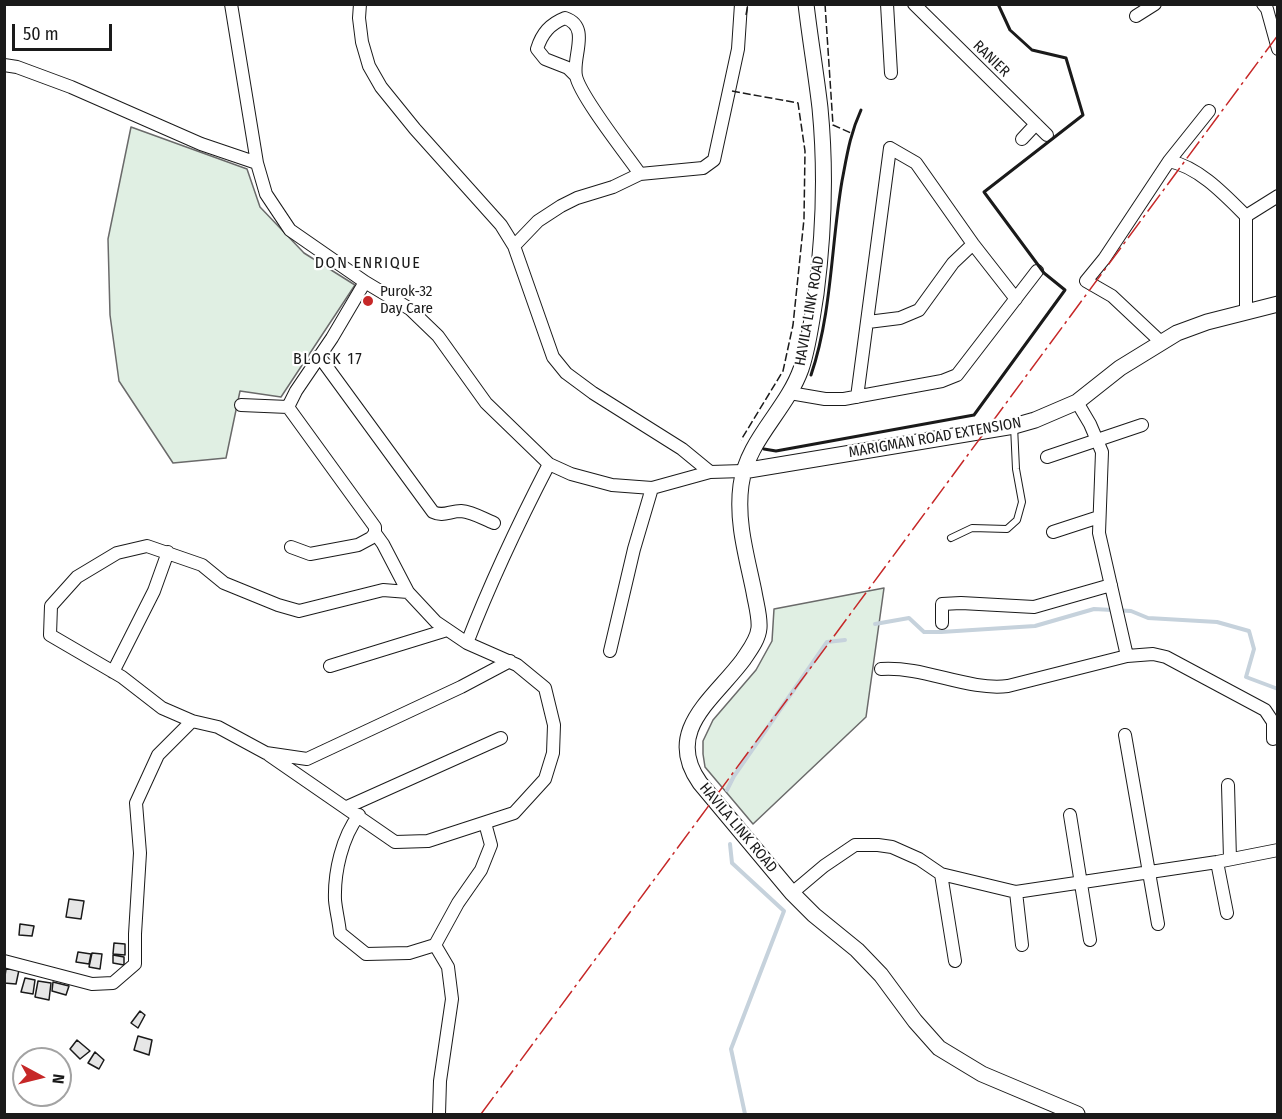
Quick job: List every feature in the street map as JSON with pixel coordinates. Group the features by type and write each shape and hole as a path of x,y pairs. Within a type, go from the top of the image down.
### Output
{"street":[{"path":"231,4 257,163 266,194 290,230 365,282 410,309 438,336 486,403 549,464 571,474 612,485 652,488 710,472 743,471"},
{"path":"360,4 362,42 369,66 381,87 415,129 501,225 514,246 553,357 566,372 593,393 682,449 710,472"},
{"path":"514,246 538,222 561,206 578,198 613,187 640,174 703,168 714,160 738,49 741,4"},
{"name":"HAVILA LINK ROAD","path":"806,4 820,109 824,214 821,254 808,341 801,369 790,393 760,438 743,471 739,507 740,532 759,618 759,630 749,652 695,717 688,730 688,760 691,771 700,783 792,893 814,915 857,950 881,975 915,1022 939,1048 982,1074 1077,1114"},
{"path":"887,4 891,73"},
{"name":"RANIER","path":"914,4 1047,135"},
{"path":"1136,16 1155,4"},
{"path":"1263,4 1267,9 1278,49"},
{"path":"576,76 579,29 573,21 565,18 550,26 541,36 537,49 544,59 568,68 576,76 587,99 640,174"},
{"path":"4,65 17,67 72,87 201,144 257,163"},
{"path":"1162,342 1113,296 1086,281 1104,259 1169,161 1209,111"},
{"path":"1022,139 1036,124"},
{"path":"857,397 890,148 916,163 973,244 1016,299"},
{"path":"1169,161 1203,178 1224,193 1246,216 1246,311"},
{"path":"1246,216 1278,196"},
{"path":"868,322 900,318 919,310 953,263 973,244"},
{"path":"790,393 825,399 857,397 942,381 957,375 1037,271"},
{"path":"288,407 365,282"},
{"name":"MARIGMAN ROAD EXTENSION","path":"743,471 1014,426 1035,420 1077,402 1120,368 1177,333 1207,322 1278,304"},
{"path":"320,356 433,512 440,516 460,511 494,524"},
{"path":"1077,402 1102,452 1099,533 1127,656"},
{"path":"241,405 288,407"},
{"path":"288,407 375,527 375,533 408,592 436,622 447,630 467,643 517,665 545,688 554,725 553,753 545,779 514,813 428,842 395,842 266,753 218,727 192,721 162,708 112,672 50,635 51,606 77,577 117,553 147,546 202,565 224,583 299,611 384,590 408,592"},
{"path":"1047,457 1142,425"},
{"path":"467,643 524,512 549,464"},
{"path":"610,651 634,549 652,488"},
{"path":"1053,532 1099,517"},
{"path":"291,547 310,554 358,545 375,533"},
{"path":"112,672 154,591 168,552"},
{"path":"942,623 942,604 1034,607 1111,585"},
{"path":"330,666 447,630"},
{"path":"881,669 913,670 992,688 1127,656 1153,654 1166,657 1265,710 1273,722 1273,739"},
{"path":"266,753 307,759 510,661"},
{"path":"4,961 92,984 113,983 135,964 140,853 136,803 158,755 192,721"},
{"path":"1125,735 1158,924"},
{"path":"347,807 501,738"},
{"path":"1227,913 1224,861 1228,785"},
{"path":"359,815 350,827 339,862 335,899 340,933 366,954 409,953 435,945 458,903 481,870 491,845 485,823"},
{"path":"1070,815 1090,940"},
{"path":"792,893 824,866 855,845 878,844 892,847 919,859 941,874 1016,892 1224,861 1278,850"},
{"path":"941,874 955,962"},
{"path":"1016,892 1022,945"},
{"path":"435,945 448,967 452,999 440,1081 439,1114"}],"lane":[{"path":"951,538 972,528 1007,529 1017,519 1022,502 1016,469 1014,426"}],"green space":[{"path":"131,127 247,169 260,207 304,253 355,285 281,397 240,391 226,458 173,463 119,381 110,315 108,239"},
{"path":"884,588 866,717 753,824 705,767 703,741 713,720 756,670 772,641 774,609"}],"building":[{"path":"69,899 84,901 81,919 66,917"},
{"path":"20,924 34,926 32,936 19,935"},
{"path":"114,943 125,944 125,955 113,954"},
{"path":"78,952 91,954 89,964 76,962"},
{"path":"92,953 102,954 100,969 89,967"},
{"path":"113,955 124,957 124,965 113,963"},
{"path":"6,969 19,970 16,984 4,983"},
{"path":"25,978 35,980 33,994 21,992"},
{"path":"38,981 51,983 49,1000 35,997"},
{"path":"53,982 69,986 66,995 52,991"},
{"path":"140,1011 145,1015 138,1028 131,1023"},
{"path":"138,1036 152,1040 149,1055 134,1050"},
{"path":"77,1040 90,1051 80,1059 72,1051 72,1047"},
{"path":"95,1052 104,1060 99,1069 88,1063"}],"waterway":[{"path":"875,624 909,618 924,632 1035,626 1094,609 1131,611 1148,618 1217,622 1249,631 1254,649 1246,677 1278,689"},
{"path":"727,790 734,776 827,642 845,640"},
{"path":"730,844 732,863 784,911 731,1049 745,1114"}],"fence":[{"path":"746,15 748,4"},
{"path":"825,4 833,125 851,133"},
{"path":"732,91 798,103 805,151 804,219 793,325 783,371 741,440"}],"wall":[{"path":"764,449 776,451 974,415 1065,290 1044,273 984,192 1083,115 1066,58 1032,50 1010,30 998,4"},
{"path":"811,375 823,328 838,205 847,153 861,110"}],"power":[{"path":"481,1114 1278,35"}],"place":[{"name":"Purok-32 Day Care","path":"368,301"}],"district":[{"name":"DON ENRIQUE","path":"368,264"},
{"name":"BLOCK 17","path":"328,360"}]}
